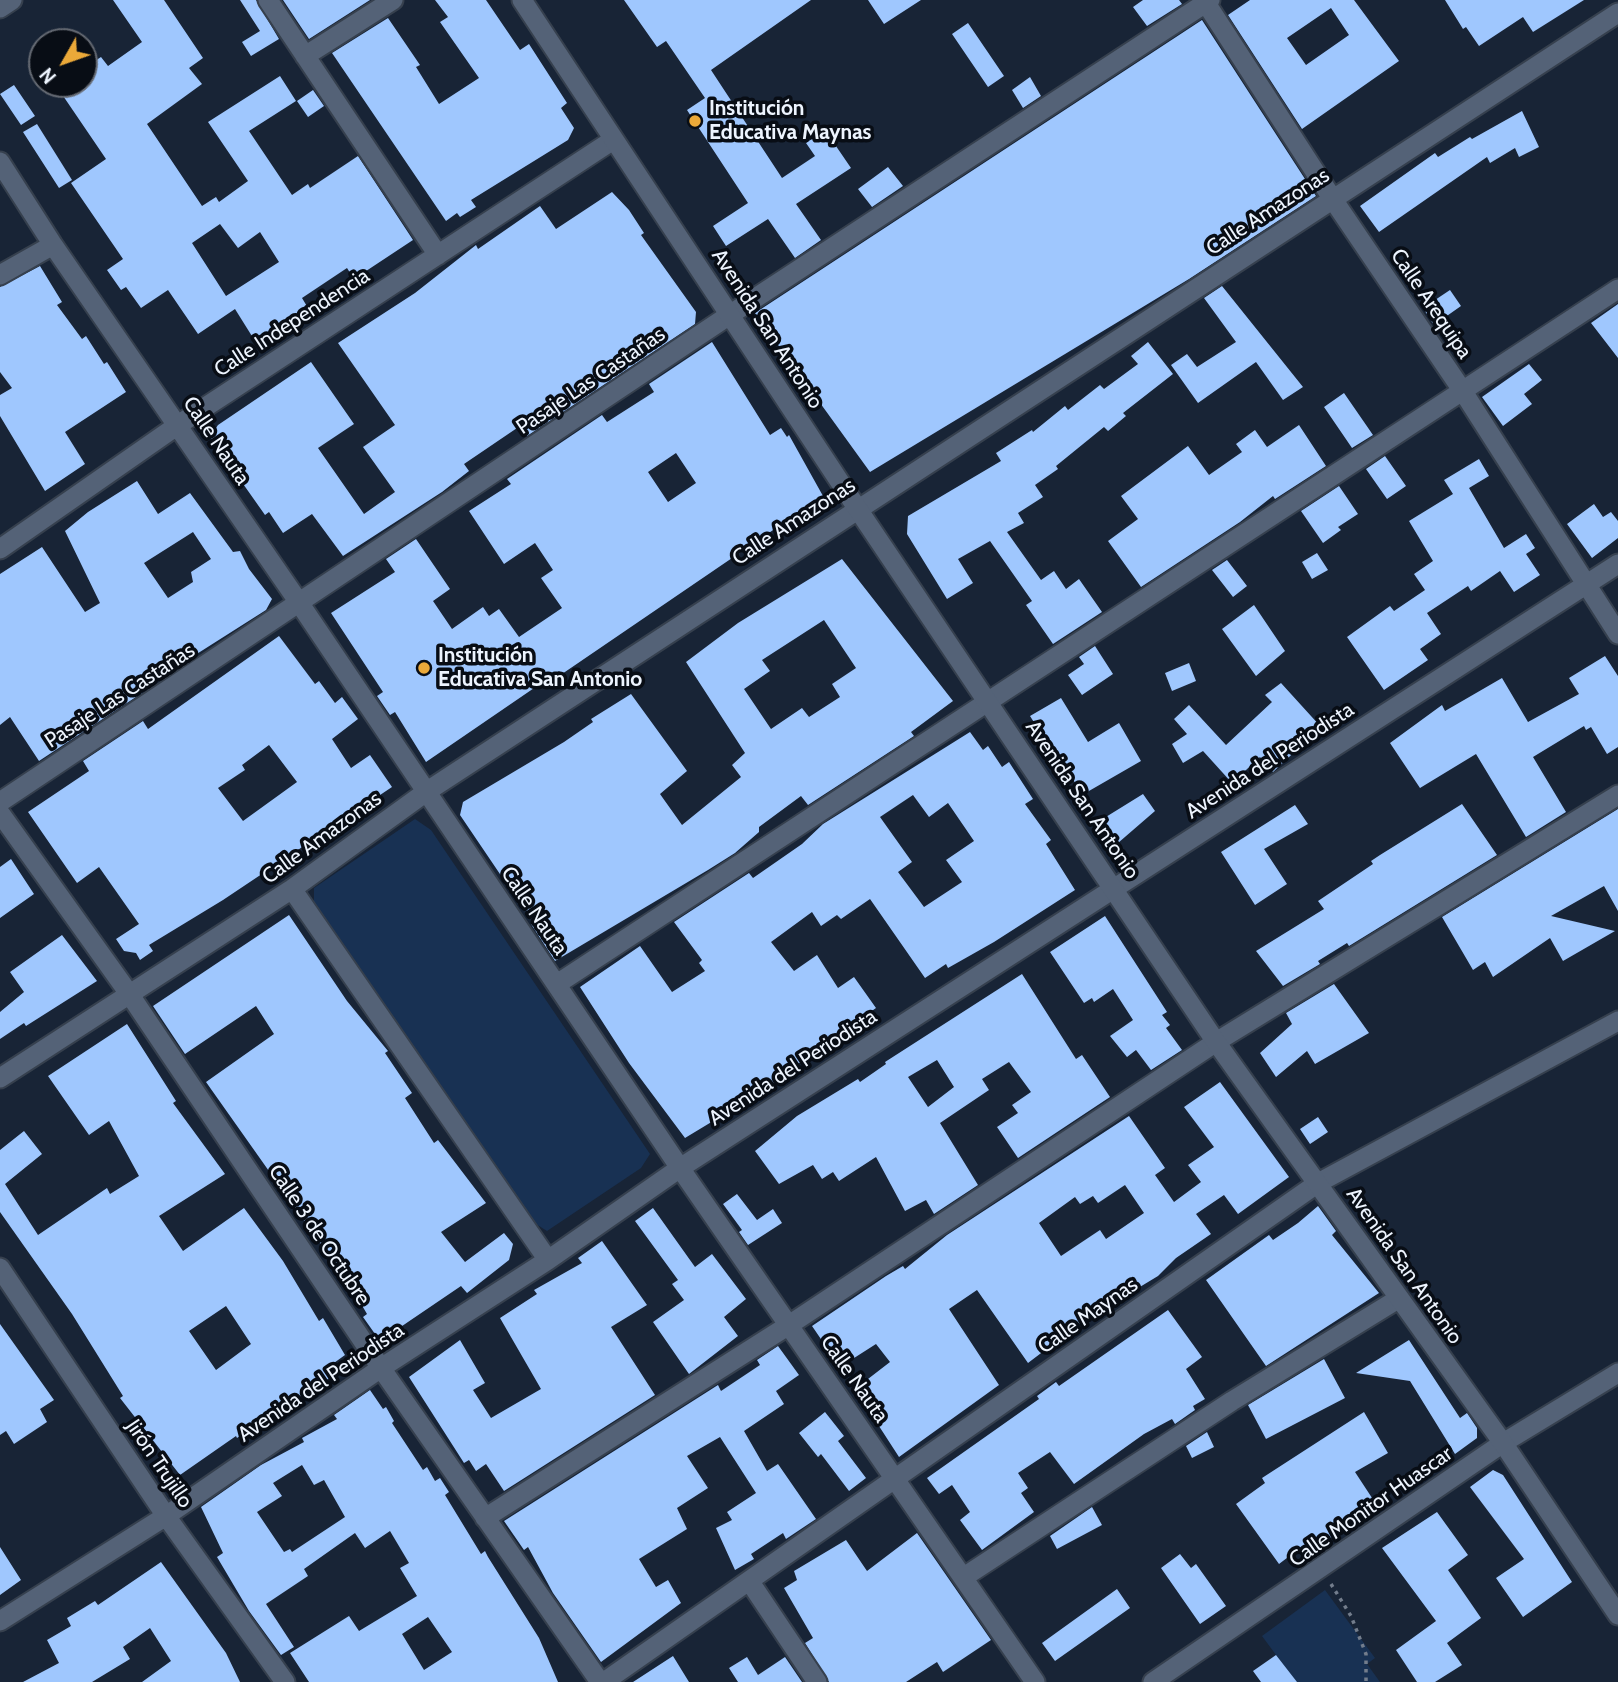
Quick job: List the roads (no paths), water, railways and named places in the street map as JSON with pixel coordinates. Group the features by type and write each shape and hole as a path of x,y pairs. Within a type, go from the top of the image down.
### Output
{"street":[{"path":"0,8 12,0"},
{"path":"268,0 438,255"},
{"path":"304,56 393,0"},
{"name":"Avenida San Antonio","path":"522,0 731,314 856,508 990,703 1216,1042 1503,1443 1618,1615"},
{"name":"Calle Arequipa","path":"1207,1 1332,198 1462,390 1618,634"},
{"name":"Pasaje Las Castañas","path":"0,802 731,314 1207,1"},
{"name":"Calle Amazonas","path":"0,1078 292,889 426,792 856,508 1618,13"},
{"name":"Calle Independencia","path":"0,549 177,425 614,140"},
{"name":"Calle Nauta","path":"0,162 53,245 300,604 680,1168 1035,1682"},
{"path":"0,275 53,245"},
{"path":"557,984 990,703 1618,289"},
{"name":"Avenida del Periodista","path":"0,1621 166,1516 381,1368 548,1260 680,1168 1588,586 1618,564"},
{"path":"485,1518 789,1325 1216,1042 1618,795"},
{"name":"Calle 3 de Octubre","path":"0,813 130,995 381,1368 602,1682"},
{"path":"292,889 548,1260"},
{"name":"Calle Maynas","path":"602,1682 750,1582 1318,1183 1618,1021"},
{"name":"Jirón Trujillo","path":"0,1268 166,1516 285,1682"},
{"path":"964,1577 1232,1401 1398,1299"},
{"name":"Calle Monitor Huascar","path":"1153,1682 1321,1570 1503,1443 1618,1373"},
{"path":"750,1582 817,1682"}],"place":[{"name":"Institución Educativa Maynas","path":"695,121"},
{"name":"Institución Educativa San Antonio","path":"424,668"}]}
